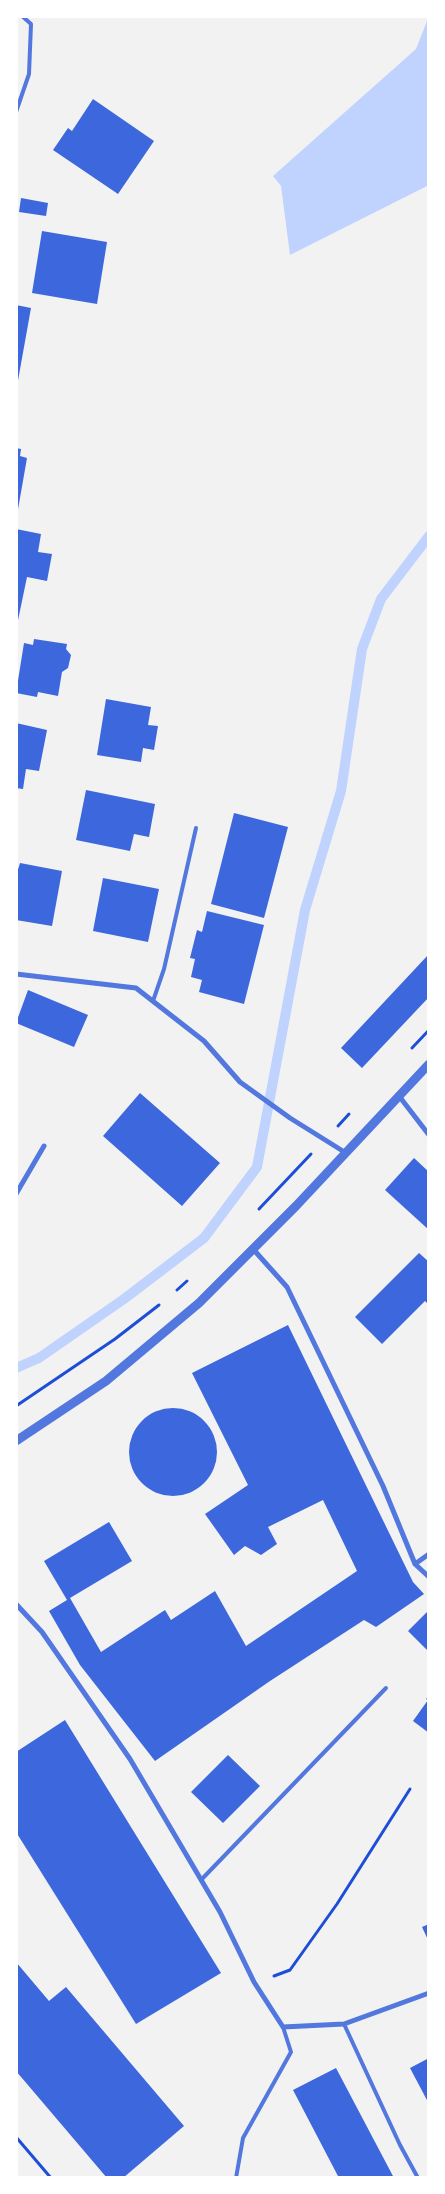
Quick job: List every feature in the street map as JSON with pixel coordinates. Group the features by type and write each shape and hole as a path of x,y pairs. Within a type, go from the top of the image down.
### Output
{"street":[{"path":"16,974 136,988 204,1041 240,1082 290,1118 347,1153"},
{"path":"16,1441 106,1381 199,1303 347,1153 429,1064"},
{"path":"399,1096 429,1134"},
{"path":"16,1194 44,1146"},
{"path":"253,1250 271,1267 287,1287 383,1486 415,1564 429,1577"},
{"path":"415,1564 429,1554"},
{"path":"16,1604 42,1632 130,1759 202,1880 220,1912 254,1982 283,2028 344,2024 429,1993"}],"lane":[{"path":"16,112 29,74 30,24 22,16"},
{"path":"153,1001 164,969 196,828"},
{"path":"202,1880 386,1688"},
{"path":"344,2024 400,2145 418,2178"},
{"path":"236,2178 243,2138 291,2052 283,2028"}],"path":[{"path":"406,1054 429,1030"},
{"path":"258,1211 355,1108"},
{"path":"176,1291 191,1277"},
{"path":"16,1406 115,1339 162,1303"},
{"path":"254,1982 290,1970 337,1904 410,1789"},
{"path":"16,2136 51,2178"}],"water":[{"path":"429,16 429,185 290,255 281,186 273,176 416,49"}],"building":[{"path":"93,99 154,141 118,194 53,150 68,128 72,131"},
{"path":"21,198 48,203 46,216 19,212"},
{"path":"42,231 107,242 97,304 32,293"},
{"path":"16,305 31,308 17,386 16,385"},
{"path":"16,448 21,449 20,456 27,458 17,515"},
{"path":"16,529 41,534 38,552 52,554 47,581 27,577 17,625"},
{"path":"34,639 67,644 66,649 71,655 68,668 62,672 58,696 38,692 37,697 16,693 24,643 33,645"},
{"path":"106,699 151,707 148,725 158,726 154,750 143,748 141,762 97,755"},
{"path":"16,723 47,730 39,771 26,769 23,789 16,788"},
{"path":"86,790 155,804 149,837 134,834 130,851 76,840"},
{"path":"234,813 288,827 264,918 211,904"},
{"path":"20,863 62,871 52,926 16,920 16,876"},
{"path":"103,878 159,889 148,942 93,931"},
{"path":"207,911 264,925 244,1004 199,992 202,980 191,977 195,959 190,958 197,930 202,932"},
{"path":"429,954 429,997 362,1068 341,1048"},
{"path":"28,990 88,1015 74,1047 16,1023"},
{"path":"140,1093 220,1163 182,1206 103,1136"},
{"path":"414,1158 429,1172 429,1230 385,1190"},
{"path":"419,1253 429,1262 429,1305 425,1301 382,1344 355,1317"},
{"path":"288,1325 413,1582 424,1594 376,1627 364,1620 270,1681 155,1761 80,1665 49,1611 67,1600 44,1561 109,1522 132,1561 70,1598 101,1652 165,1610 171,1620 215,1591 246,1646 357,1571 323,1500 268,1527 277,1544 261,1555 245,1546 234,1555 205,1514 248,1485 192,1373"},
{"path":"173,1408 190,1411 198,1415 210,1427 214,1435 217,1452 214,1469 210,1477 198,1489 190,1493 173,1496 156,1493 148,1489 136,1477 132,1469 129,1452 132,1435 136,1427 148,1415 156,1411"},
{"path":"429,1610 429,1652 408,1631"},
{"path":"429,1695 429,1733 413,1721 428,1700 426,1699"},
{"path":"65,1720 221,1973 136,2024 16,1832 16,1752"},
{"path":"228,1755 260,1786 223,1823 191,1792"},
{"path":"429,1924 429,1942 422,1927"},
{"path":"16,1962 49,2001 66,1987 184,2126 123,2178 107,2178 16,2071"},
{"path":"429,2058 429,2104 410,2068"},
{"path":"336,2068 394,2178 339,2178 293,2090"}],"waterway":[{"path":"16,1368 39,1358 124,1299 204,1238 257,1167 305,910 341,791 362,649 381,599 429,536"}]}
